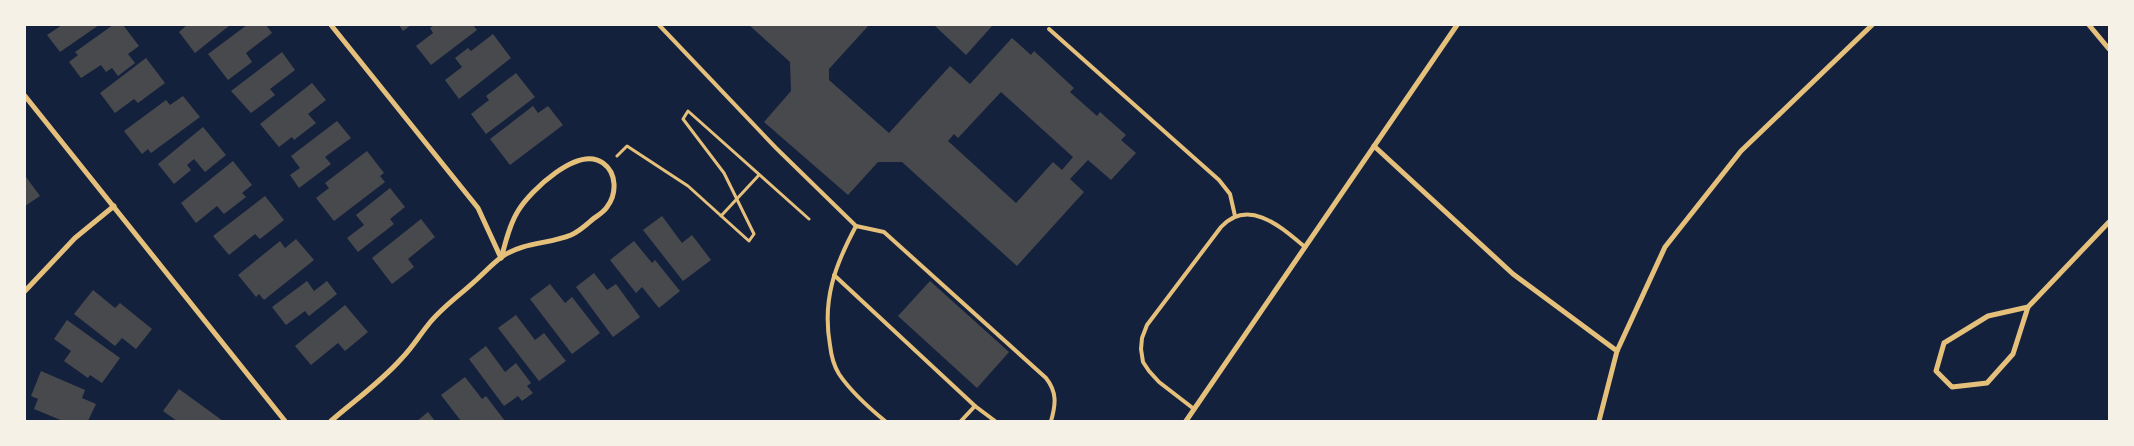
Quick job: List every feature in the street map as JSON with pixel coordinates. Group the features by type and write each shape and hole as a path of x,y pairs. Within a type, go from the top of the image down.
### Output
{"street":[{"path":"331,25 478,208 501,258"},
{"path":"1186,421 1457,25"},
{"path":"1599,421 1617,351 1665,247 1741,151 1872,25"},
{"path":"2089,25 2109,49"},
{"path":"25,96 285,421"},
{"path":"1374,146 1513,274 1617,351"},
{"path":"331,421 384,377 404,357 440,310 501,258 513,250 531,243 570,235 580,230 606,209 613,195 614,178 603,162 587,158 578,159 568,164 535,191 518,211 510,227 501,258"},
{"path":"25,291 75,238 114,206"},
{"path":"2028,307 1988,316 1944,343 1936,372 1952,387 1987,383 2013,354 2028,307 2109,222"}],"lane":[{"path":"659,25 776,148 856,226 884,232 1046,378 1054,390 1055,401 1051,421"},
{"path":"1049,29 1219,180 1230,194 1235,216"},
{"path":"1194,409 1159,382 1149,372 1143,362 1142,338 1147,325 1221,227 1235,216 1259,216 1271,220 1305,247"},
{"path":"856,226 834,275 826,306 826,327 831,352 838,372 858,396 885,421"},
{"path":"834,275 976,406 995,421"},
{"path":"961,421 976,406"}],"path":[{"path":"615,158 627,146 688,186 749,241 754,234 724,173 682,119 688,112 809,219"},
{"path":"721,216 760,175"}],"building":[{"path":"62,25 99,25 60,52 47,35"},
{"path":"113,25 123,25 139,46 128,54 135,63 118,76 112,68 106,72 101,65 81,78 69,62 78,55 75,52"},
{"path":"187,25 230,25 195,53 179,32"},
{"path":"247,25 266,25 272,33 246,53 252,62 228,80 208,54"},
{"path":"399,25 411,25 403,31"},
{"path":"434,25 473,25 477,30 431,65 416,46 433,33 430,28"},
{"path":"749,25 869,25 829,69 829,80 889,133 950,66 970,84 1012,38 1031,55 1034,51 1074,88 1070,92 1097,116 1100,112 1126,135 1121,140 1136,153 1111,180 1088,160 1070,179 1084,192 1017,266 902,162 878,162 848,195 764,122 791,91 790,62","holes":["1001,92 1073,157 1062,170 1053,162 1016,203 948,141 954,134 958,138"]},
{"path":"934,25 993,25 966,55"},
{"path":"493,34 511,58 459,99 445,80 462,67 455,58 468,48 471,51"},
{"path":"282,52 295,70 270,89 275,95 251,113 231,91"},
{"path":"146,58 165,83 138,103 134,99 115,113 100,93"},
{"path":"516,73 535,97 486,134 471,114 489,100 486,96"},
{"path":"312,83 326,100 308,114 316,123 294,140 292,137 279,147 260,124"},
{"path":"183,96 200,117 151,153 148,149 142,154 124,131 166,100 170,105"},
{"path":"533,106 538,113 548,106 563,125 510,165 490,139"},
{"path":"337,121 351,138 325,157 331,164 299,188 290,175 300,168 291,156"},
{"path":"203,127 226,155 205,172 194,159 187,165 191,170 174,184 158,164"},
{"path":"367,151 384,173 380,176 385,182 334,221 316,198 329,188 325,183"},
{"path":"233,161 252,185 242,193 246,197 224,214 217,206 196,223 181,203"},
{"path":"25,178 40,196 25,206"},
{"path":"390,188 405,207 390,219 394,224 358,252 347,238 364,225 356,215"},
{"path":"265,196 284,220 260,239 255,234 229,255 213,236"},
{"path":"662,216 682,243 692,235 711,260 683,281 643,230"},
{"path":"421,219 435,237 408,259 414,267 392,284 372,258"},
{"path":"296,239 314,260 264,300 259,294 256,297 238,275 280,241 285,248"},
{"path":"634,241 652,263 655,260 680,291 659,308 642,287 636,293 610,260"},
{"path":"594,273 607,290 616,284 640,317 613,337 576,287"},
{"path":"307,281 314,291 327,281 337,294 309,316 305,311 286,325 272,307"},
{"path":"930,281 1009,352 977,388 898,316"},
{"path":"550,284 565,303 572,297 600,333 572,354 530,299"},
{"path":"93,290 115,308 120,303 152,329 136,349 122,338 115,346 74,314"},
{"path":"345,305 368,332 345,351 338,343 311,365 295,346"},
{"path":"516,315 535,340 544,333 566,361 539,381 498,328"},
{"path":"67,320 120,358 102,383 90,375 88,378 64,361 71,351 54,339"},
{"path":"486,346 505,372 516,363 531,383 527,386 533,393 522,401 518,396 504,406 469,359"},
{"path":"41,371 85,390 82,398 96,404 88,421 63,421 34,409 38,399 31,396"},
{"path":"465,377 482,399 486,396 505,421 461,421 441,395"},
{"path":"179,389 223,421 177,421 163,411"},
{"path":"428,412 435,421 417,421"}]}
